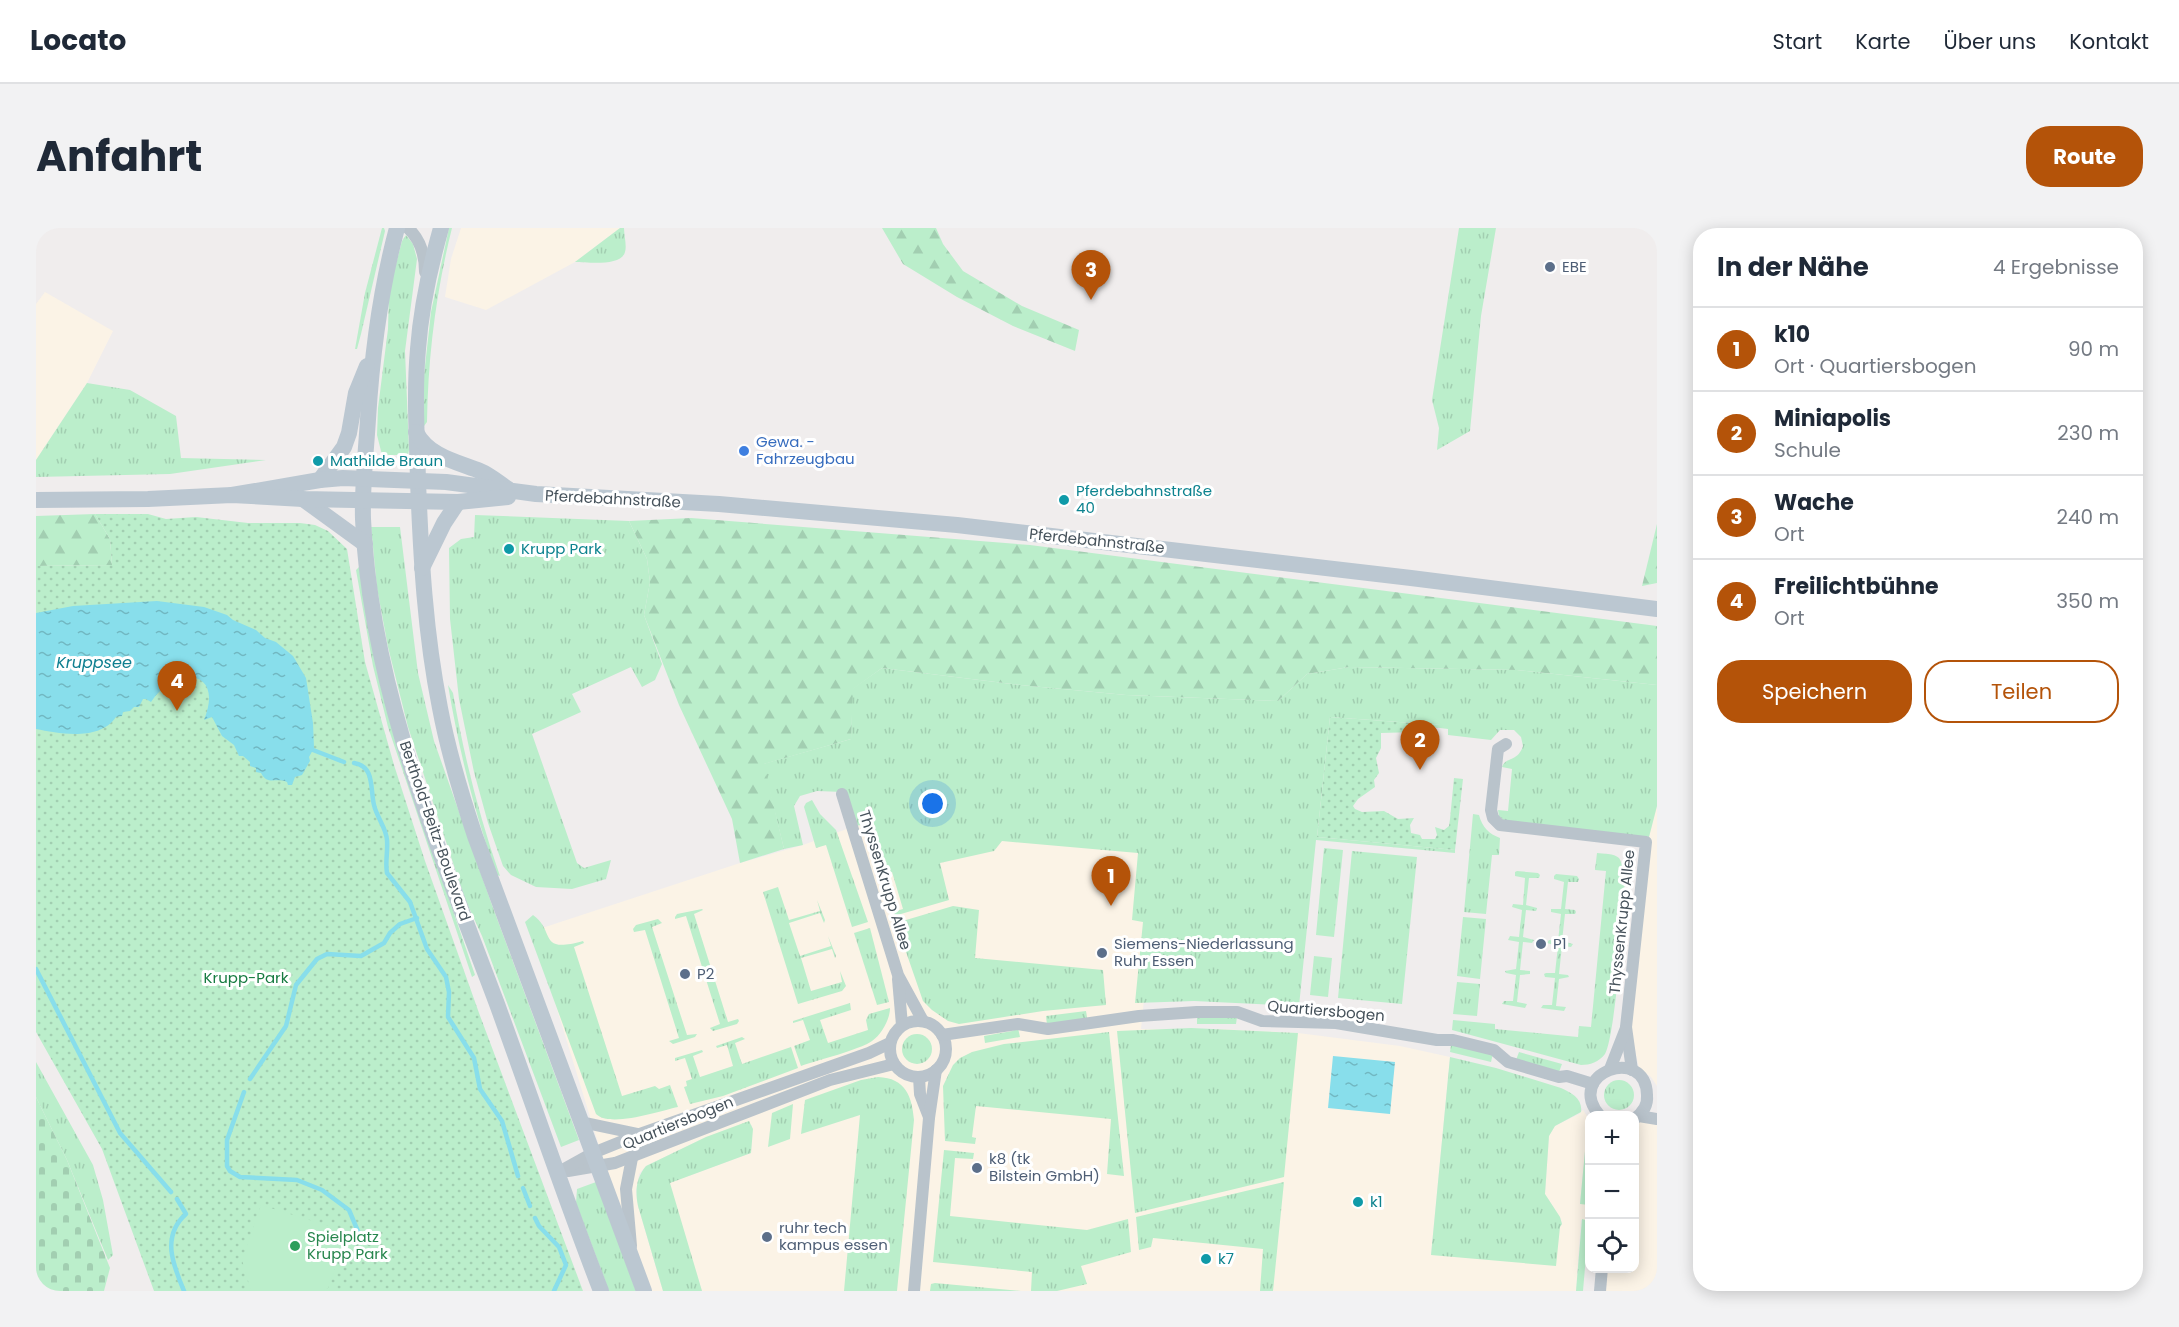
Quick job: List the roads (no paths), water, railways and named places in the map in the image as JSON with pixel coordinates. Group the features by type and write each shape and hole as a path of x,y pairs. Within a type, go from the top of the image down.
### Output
{"street":[{"name":"Berthold-Beitz-Boulevard","path":"397,228 380,297 373,351 364,499 365,544 379,641 406,746 457,898 558,1173 571,1215 601,1291"},
{"path":"408,228 418,241 424,258 424,304"},
{"path":"441,228 424,304 417,350 416,432 422,569 438,700 461,792 488,872 644,1291"},
{"name":"Berthold-Beitz-Boulevard","path":"320,480 340,455 348,439 356,393 373,351"},
{"name":"Pferdebahnstraße","path":"416,432 423,442 439,454 459,465 489,475 510,490"},
{"name":"Pferdebahnstraße","path":"36,500 148,500 232,495 320,480 365,478 446,482 536,494 719,504 957,525 1399,576 1657,609"},
{"name":"Pferdebahnstraße","path":"232,495 303,499 458,501 536,494"},
{"path":"303,499 365,544"},
{"path":"422,569 444,523 458,501"},
{"name":"ThyssenKrupp Allee","path":"1506,744 1498,749 1491,810 1493,818 1500,825 1646,842 1626,1027 1632,1070"},
{"name":"ThyssenKrupp Allee","path":"842,794 898,975 923,1021"},
{"name":"ThyssenKrupp Allee","path":"898,975 902,1025"},
{"name":"Quartiersbogen","path":"942,1035 1018,1024 1048,1029 1138,1016 1237,1012 1262,1021 1336,1023 1437,1040 1453,1040 1494,1050 1508,1062 1593,1084"},
{"path":"912,1021 923,1021 936,1028 942,1035 946,1051 943,1062 928,1075 919,1077 904,1074 894,1064 890,1054 893,1034 902,1025 912,1021"},
{"name":"ThyssenKrupp Allee","path":"1610,1069 1626,1027"},
{"name":"Quartiersbogen","path":"558,1173 596,1160 639,1134 869,1053 890,1043"},
{"name":"Quartiersbogen","path":"596,1160 632,1158 830,1080 894,1064"},
{"path":"1597,1111 1592,1101 1593,1084 1602,1073 1619,1067 1632,1070 1643,1079 1647,1088 1652,1100 1639,1115"},
{"path":"914,1291 929,1118 936,1070"},
{"path":"919,1077 920,1094 929,1118"},
{"path":"1639,1117 1657,1119"},
{"name":"Quartiersbogen","path":"581,1122 639,1134"},
{"path":"632,1158 626,1189 632,1258"},
{"path":"1600,1291 1602,1273"}],"water":[{"name":"Kruppsee","path":"157,601 204,607 227,615 256,630 265,638 276,642 293,656 306,678 313,723 314,748 302,775 295,777 292,785 283,781 266,779 261,773 256,772 256,768 250,766 250,762 243,756 239,756 234,745 222,736 212,717 204,720 209,703 208,690 203,682 194,678 172,682 151,702 143,699 139,707 123,712 122,716 116,717 100,730 68,734 36,729 36,613 73,606"},
{"path":"1333,1056 1395,1062 1390,1114 1328,1108"}],"waterway":[{"path":"313,750 344,762"},
{"path":"354,763 361,765 369,773 374,805 386,835 387,873 410,902 427,949 446,977 449,992 448,1017 474,1058 480,1089 502,1121 518,1176"},
{"path":"250,1079 286,1026 296,985 317,959 327,954 361,956 384,943 390,933 400,924 417,918"},
{"path":"36,969 120,1133 171,1192"},
{"path":"244,1092 227,1140 227,1166 230,1171 240,1177 297,1180 322,1190 349,1210 360,1236 368,1242"},
{"path":"523,1188 530,1206"},
{"path":"177,1199 186,1214 178,1223 171,1241 173,1261 184,1291"},
{"path":"535,1218 539,1226 559,1247 566,1265 554,1291"}],"place":[{"name":"EBE","path":"1550,267"},
{"name":"Wache","path":"1091,300"},
{"name":"Gewa. - Fahrzeugbau","path":"744,451"},
{"name":"Mathilde Braun","path":"318,461"},
{"name":"Pferdebahnstraße 40","path":"1064,500"},
{"name":"Krupp Park","path":"509,549"},
{"name":"Freilichtbühne","path":"177,711"},
{"name":"Miniapolis","path":"1420,770"},
{"name":"k10","path":"1111,906"},
{"name":"P1","path":"1541,944"},
{"name":"Siemens-Niederlassung Ruhr Essen","path":"1102,953"},
{"name":"P2","path":"685,974"},
{"name":"k8 (tk Bilstein GmbH)","path":"977,1168"},
{"name":"k1","path":"1358,1202"},
{"name":"ruhr tech kampus essen","path":"767,1237"},
{"name":"Spielplatz Krupp Park","path":"295,1246"},
{"name":"k7","path":"1206,1259"}],"park label":[{"name":"Krupp-Park","path":"246,978"}]}
